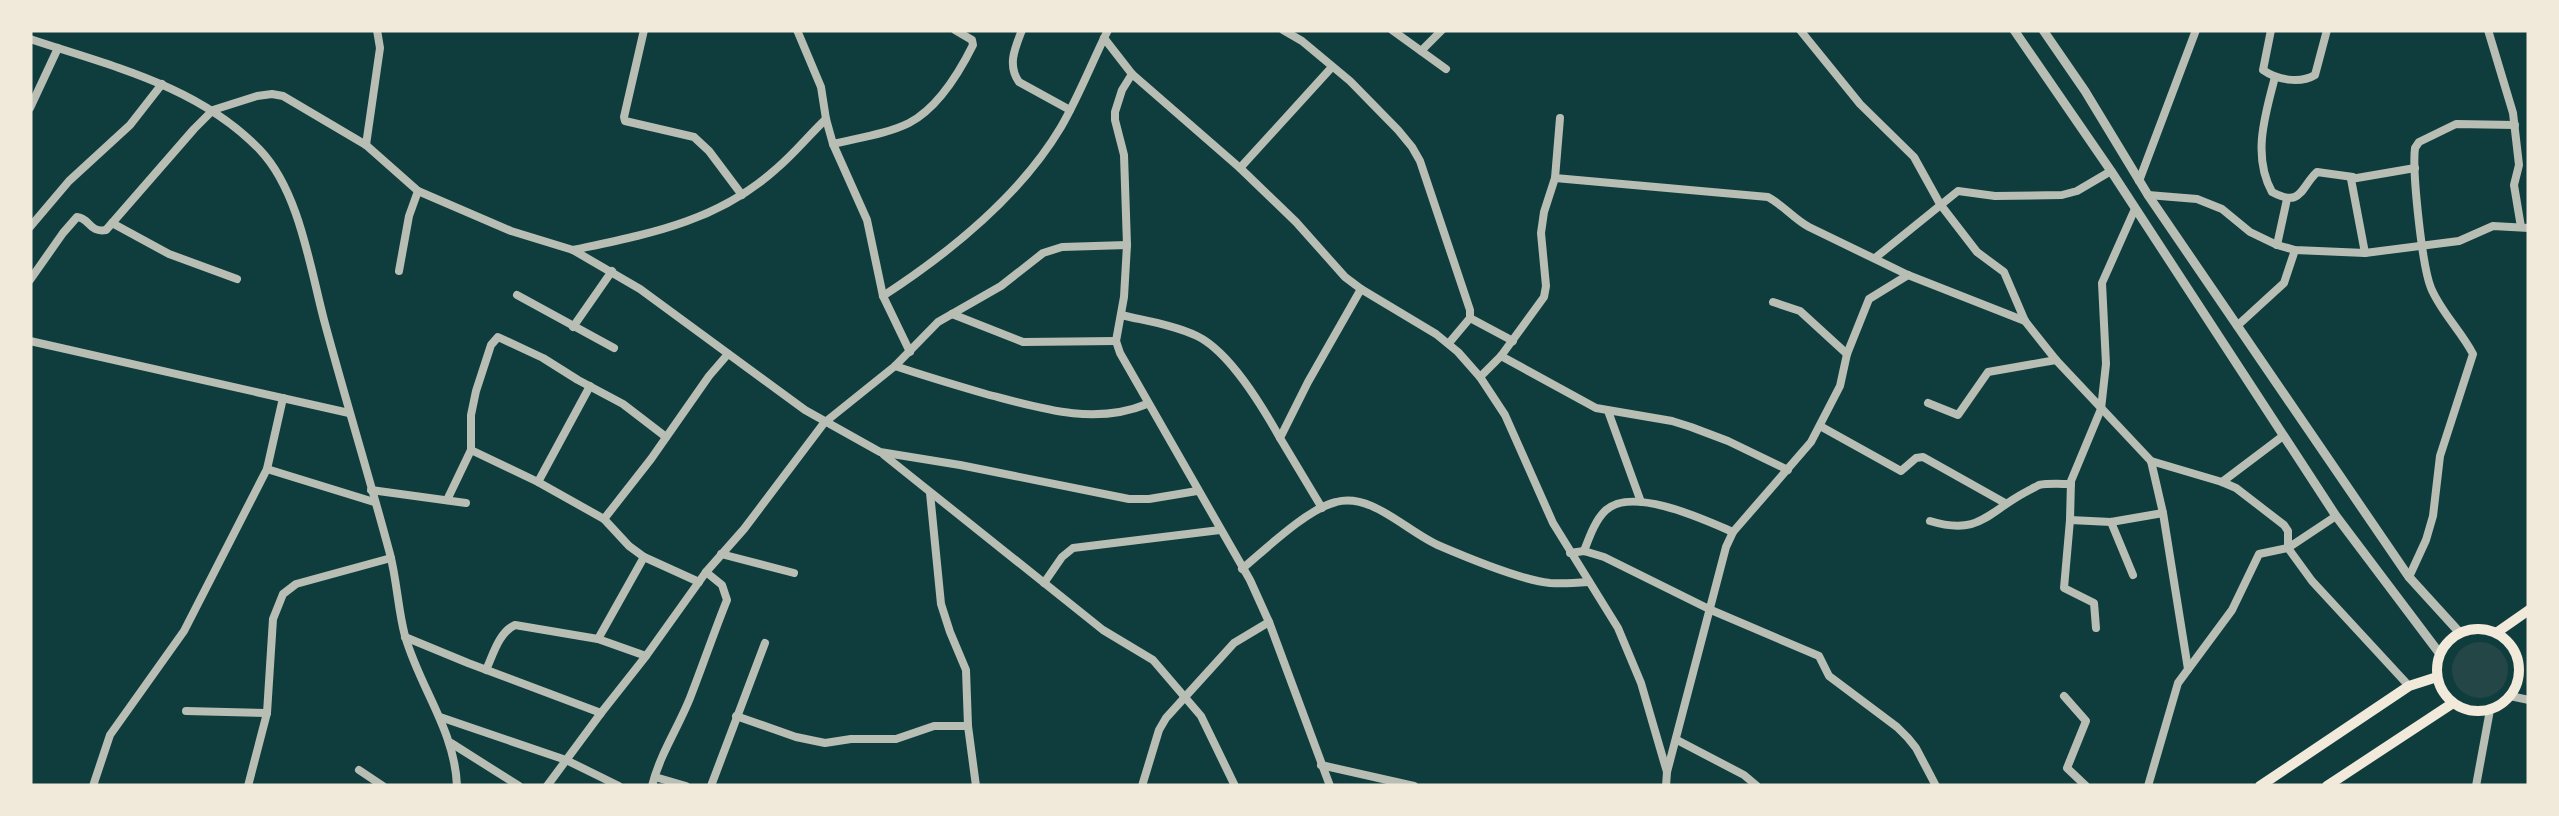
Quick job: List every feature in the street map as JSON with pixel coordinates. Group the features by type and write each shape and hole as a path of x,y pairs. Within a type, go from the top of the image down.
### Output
{"main road":[{"path":"2496,633 2529,610"},
{"path":"2484,629 2512,646 2519,677 2501,705 2470,711 2445,696 2437,677 2440,654 2460,633 2484,629"},
{"path":"2517,656 2529,648"},
{"path":"2260,786 2409,686 2437,677"},
{"path":"2327,786 2453,703"}],"street":[{"path":"366,145 380,48 378,30"},
{"path":"644,30 625,120 694,137 742,195"},
{"path":"798,30 821,87 833,144 868,220 884,296 910,352"},
{"path":"833,144 914,120 951,85 973,45 972,40 955,30"},
{"path":"1022,30 1014,51 1014,75 1019,82 1070,110"},
{"path":"1283,30 1350,82 1398,130 1420,161 1468,302 1470,318 1448,343"},
{"path":"1421,51 1442,30"},
{"path":"1800,30 1860,104 1916,160 1940,204 1980,256 2005,274 2024,321 2101,409 2151,461 2222,482 2244,493 2284,524 2288,548 2312,580 2409,686"},
{"path":"2014,30 2336,516 2440,654"},
{"path":"2043,30 2148,195 2408,578 2460,633"},
{"path":"2139,181 2196,30"},
{"path":"2271,30 2263,70 2274,77 2308,79 2315,75 2327,30"},
{"path":"2148,195 2188,197 2208,203 2222,209 2250,232 2295,250 2364,252 2459,241 2493,226 2525,227 2514,185 2519,166 2514,124 2488,30"},
{"path":"1396,31 1446,69"},
{"path":"884,296 947,252 1012,190 1051,143 1106,34"},
{"path":"1106,34 1132,74 1240,168 1310,235 1336,268 1361,290 1448,343 1480,377 1505,414 1552,522 1618,628 1668,772"},
{"path":"30,39 162,84 214,110 260,150 287,194 391,558 405,637 451,744 457,786"},
{"path":"30,108 58,48"},
{"path":"1240,168 1332,67"},
{"path":"1132,74 1122,90 1115,120 1124,155 1127,245 1116,341 1147,404 1250,580 1330,786"},
{"path":"2274,77 2262,130 2263,167 2272,192 2287,198 2304,192 2317,172 2353,177 2415,168"},
{"path":"30,81 40,86"},
{"path":"30,227 69,180 130,125 162,84"},
{"path":"30,280 75,219 84,218 92,228 106,230 214,110 257,96 283,96 366,145 418,191 511,231 574,250 612,272 824,422 880,452 1102,630 1153,660 1201,716 1235,786"},
{"path":"1480,377 1502,356 1544,297 1541,234 1555,178 1560,118"},
{"path":"574,250 683,224 714,212 774,171 826,119"},
{"path":"2408,578 2433,516 2440,456 2473,354 2431,288 2414,154 2419,142 2456,124 2514,124"},
{"path":"1874,258 1961,190 1995,196 2062,195 2077,191 2110,171"},
{"path":"2353,177 2350,181 2364,252"},
{"path":"1555,178 1768,197 1809,227 1908,275 2024,321"},
{"path":"399,272 409,216 418,191"},
{"path":"2276,245 2287,198"},
{"path":"2096,628 2094,603 2064,588 2071,484 2101,409 2106,364 2102,283 2134,211"},
{"path":"112,223 169,254 238,280"},
{"path":"547,786 698,582 744,529 824,422 896,366 924,335 1002,286 1052,248 1127,245"},
{"path":"2237,326 2284,283 2295,250"},
{"path":"573,326 612,272"},
{"path":"1666,786 1733,532 1811,442 1840,386 1847,354 1870,297 1908,275"},
{"path":"1280,438 1361,290"},
{"path":"517,295 614,348"},
{"path":"1773,302 1800,311 1847,354"},
{"path":"952,314 1023,342 1116,341"},
{"path":"1121,315 1187,332 1206,341 1250,388 1322,508"},
{"path":"1470,318 1512,341"},
{"path":"447,500 471,450 476,392 491,345 498,337 623,404 666,437"},
{"path":"30,342 349,413"},
{"path":"604,519 728,354"},
{"path":"1502,356 1581,402 1691,427 1788,470"},
{"path":"1928,403 1958,415 1988,372 2056,360"},
{"path":"896,366 1071,414 1126,412 1147,404"},
{"path":"538,482 590,386"},
{"path":"93,786 110,735 184,631 267,469 283,398"},
{"path":"1608,411 1640,502"},
{"path":"1820,426 1901,471 1923,457 2005,503"},
{"path":"2222,482 2283,436"},
{"path":"471,450 604,519 644,557 698,582"},
{"path":"880,452 960,464 1129,499 1198,491"},
{"path":"2151,461 2188,668"},
{"path":"267,469 374,502"},
{"path":"1930,521 1958,526 1982,522 2005,503 2038,486 2071,484"},
{"path":"371,490 466,503"},
{"path":"930,493 941,604 966,670 976,786"},
{"path":"1242,569 1322,508 1341,500 1363,501 1426,540 1521,576 1549,583 1589,582"},
{"path":"1584,551 1602,512 1612,505 1640,502 1684,512 1733,532"},
{"path":"2070,520 2111,522 2163,513"},
{"path":"2148,786 2176,689 2232,610 2259,554 2288,548 2336,516"},
{"path":"2111,522 2133,575"},
{"path":"1044,582 1073,548 1220,530"},
{"path":"1570,553 1584,551 1604,557 1711,610 1818,656 1829,676 1908,738 1936,786"},
{"path":"722,554 794,574"},
{"path":"598,639 644,557"},
{"path":"248,786 267,713 273,618 283,594 296,584 391,558"},
{"path":"686,786 654,781 728,600 722,585 706,572"},
{"path":"1142,786 1159,730 1183,697 1234,644 1269,622"},
{"path":"486,670 502,636 515,625 598,639 646,656"},
{"path":"405,637 601,712"},
{"path":"711,786 765,643"},
{"path":"2064,696 2086,720 2066,768 2086,786"},
{"path":"2510,696 2529,700"},
{"path":"2476,786 2490,710"},
{"path":"186,711 267,713"},
{"path":"736,716 824,743 896,739 934,726 968,726"},
{"path":"440,718 566,760 619,786"},
{"path":"1677,740 1744,775 1757,786"},
{"path":"451,744 519,786"},
{"path":"1322,765 1414,786"},
{"path":"359,770 382,786"},
{"path":"2347,786 2349,772"}],"shaded area":[{"path":"2480,642 2500,650 2508,670 2500,690 2480,698 2460,690 2452,670 2460,650"}]}
